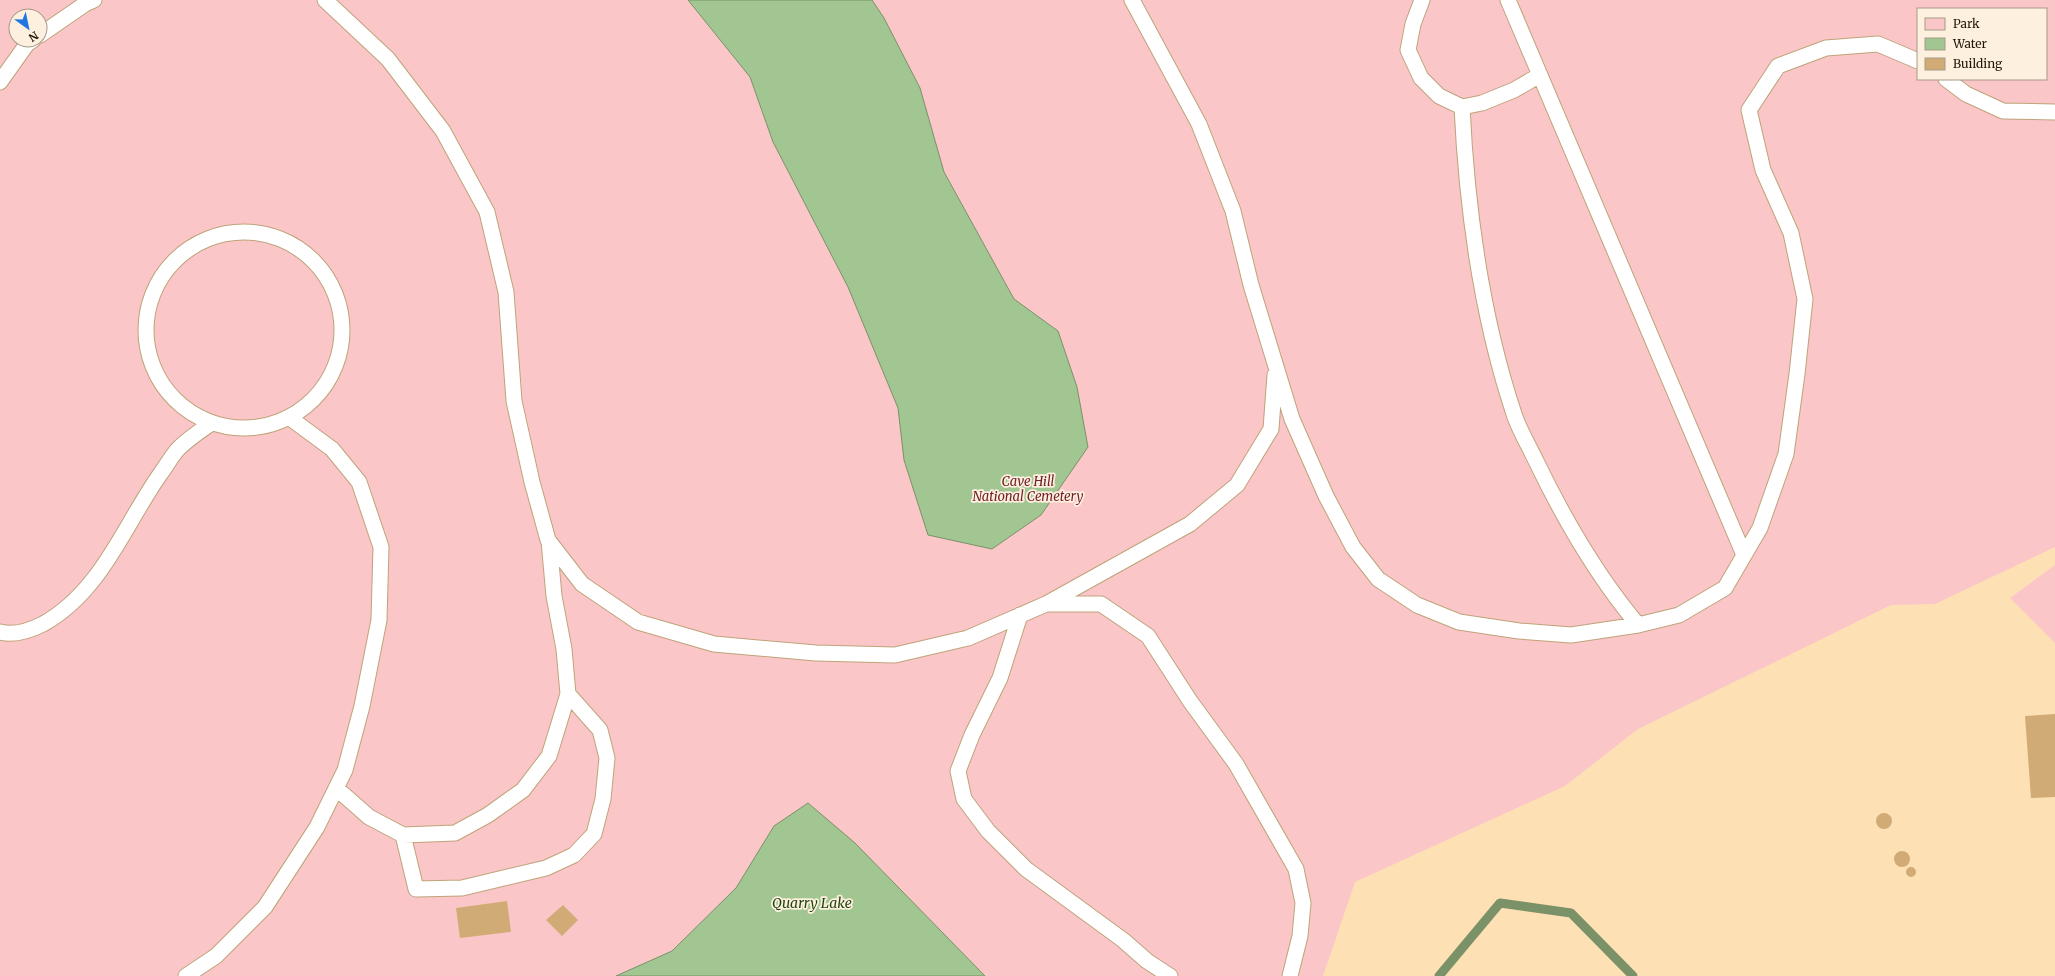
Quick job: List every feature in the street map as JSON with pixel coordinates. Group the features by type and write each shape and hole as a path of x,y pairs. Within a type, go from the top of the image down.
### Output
{"lane":[{"path":"48,29 85,4 94,0"},
{"path":"325,0 388,59 443,131 487,212 506,292 514,401 532,482 548,540 554,596 564,649 568,694 549,756 523,790 488,816 455,833 403,835 369,817 336,788"},
{"path":"1132,0 1199,124 1230,204 1251,285 1292,419 1326,496 1353,547 1378,580 1417,605 1459,622 1520,631 1571,635 1638,625 1679,615 1725,588 1760,528 1786,454 1805,299 1791,233 1763,170 1749,110 1778,66 1826,48 1878,44 1917,61"},
{"path":"1422,0 1414,24 1408,50 1421,78 1438,96 1462,107 1489,100 1514,90 1540,75"},
{"path":"1508,0 1744,555"},
{"path":"0,82 24,48"},
{"path":"1947,80 1966,94 2003,111 2055,112"},
{"path":"1462,107 1464,155 1473,245 1491,332 1516,418 1557,504 1595,568 1617,600 1638,625"},
{"path":"236,231 270,234 301,248 324,272 339,303 343,336 335,369 317,397 290,418 264,427 237,429 210,424 181,407 159,382 146,350 145,317 156,285 176,258 204,239 236,231"},
{"path":"548,540 582,584 638,622 714,644 816,653 895,655 968,638 1046,604 1190,524 1237,485 1271,429 1276,366"},
{"path":"186,976 216,956 265,907 317,827 345,770 362,706 379,620 381,547 359,482 332,449 290,418"},
{"path":"0,632 5,633 31,630 60,614 89,585 109,559 137,508 179,448 210,424"},
{"path":"1046,604 1101,604 1148,636 1190,700 1236,764 1296,869 1303,904 1300,936 1290,976"},
{"path":"1020,615 1000,678 972,735 958,771 964,799 988,831 1026,869 1123,940 1147,961 1170,976"},
{"path":"403,835 416,889 462,888 546,868 574,855 594,834 603,799 607,758 600,730 568,694"},
{"path":"1147,961 1148,976"}],"green space":[{"name":"Cave Hill National Cemetery","path":"0,0 2055,0 2055,547 1935,604 1891,605 1638,729 1565,786 1355,882 1323,976 0,976"},
{"path":"2055,565 2055,643 2010,598"}],"water":[{"path":"688,0 872,0 884,18 920,88 944,172 1014,299 1058,331 1077,387 1088,447 1041,515 992,549 928,535 904,460 898,408 848,287 773,142 750,77"},
{"name":"Quarry Lake","path":"808,803 855,843 985,976 616,976 672,951 736,888 774,826"}],"building":[{"path":"2055,714 2055,797 2031,798 2025,716"},
{"path":"1884,813 1890,815 1892,821 1890,827 1884,829 1878,827 1876,821 1878,815"},
{"path":"1902,851 1908,853 1910,859 1908,865 1902,867 1896,865 1894,859 1896,853"},
{"path":"1909,867 1913,867 1915,868 1915,876 1909,877 1906,874 1906,870"},
{"path":"507,901 511,932 460,938 456,908"},
{"path":"563,905 578,920 562,936 546,920"}],"waterway":[{"path":"1439,976 1500,903 1571,913 1633,976"}]}
